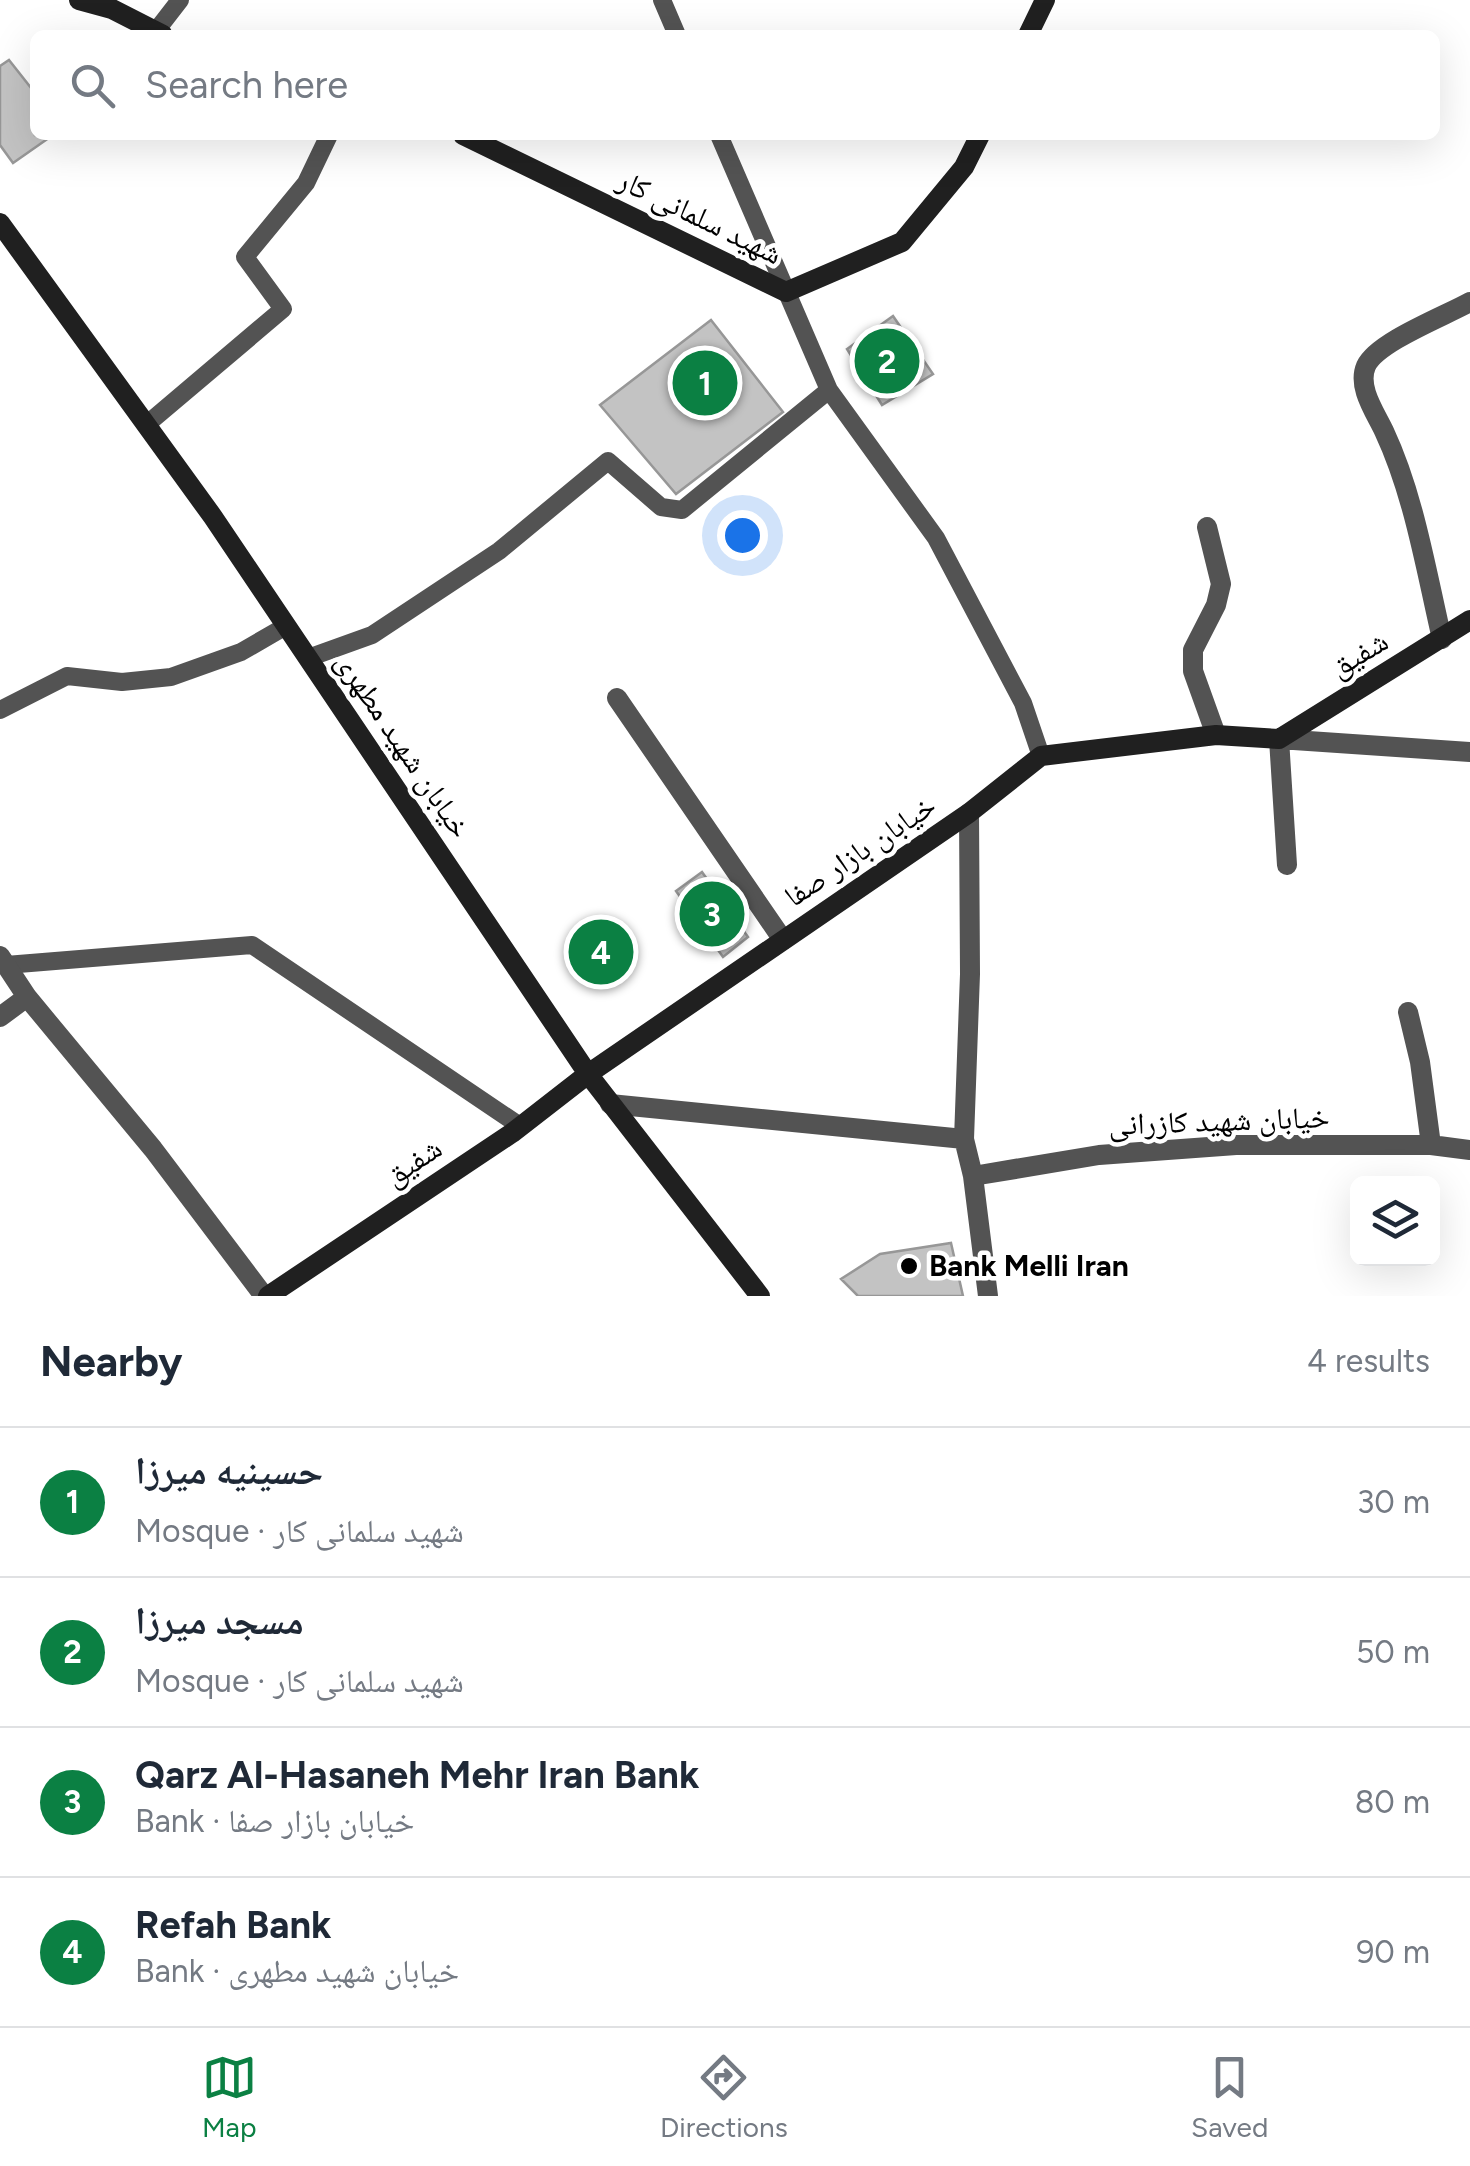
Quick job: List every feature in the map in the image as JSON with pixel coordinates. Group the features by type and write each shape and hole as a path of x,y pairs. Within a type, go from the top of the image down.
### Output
{"street":[{"path":"79,0 112,8 153,30"},
{"path":"1030,30 1045,0"},
{"name":"شهید سلمانی کار","path":"473,140 786,292 902,242 964,167 978,140"},
{"name":"خیابان شهید مطهری","path":"0,223 286,626 588,1074 760,1296"},
{"path":"1442,639 1413,518 1388,438 1364,390 1364,369 1376,352 1470,302"},
{"path":"1208,527 1222,584 1193,650 1193,671 1216,734"},
{"name":"شفیق","path":"1279,739 1470,620"},
{"path":"616,698 783,940"},
{"path":"988,1296 964,1139 970,974 968,813 1041,756 1216,734 1470,752"},
{"path":"1279,739 1287,865"},
{"name":"خیابان بازار صفا","path":"588,1074 968,813"},
{"path":"3,961 27,997 266,1296"},
{"path":"0,1017 27,997"},
{"path":"1408,1012 1420,1062 1431,1146"},
{"name":"شفیق","path":"266,1296 520,1126 588,1074"},
{"path":"610,1104 964,1139"},
{"name":"خیابان شهید کازرانی","path":"972,1176 1099,1155 1217,1147 1431,1146 1470,1150"}],"lane":[{"path":"161,30 180,0"},
{"path":"662,0 675,30"},
{"path":"146,424 283,309 245,257 306,183 327,140"},
{"path":"721,140 829,390 936,538 1024,703 1041,756"},
{"path":"308,658 372,635 500,551 608,461 661,507 682,510 829,390"},
{"path":"0,710 66,676 122,682 171,678 242,652 286,626"},
{"path":"3,961 252,944 520,1126"}],"building":[{"path":"9,60 30,87 30,140 46,140 13,163 0,145 0,66"},
{"path":"893,316 933,374 882,405 847,349"},
{"path":"711,320 783,412 676,494 600,405"},
{"path":"702,872 748,937 723,957 676,891"},
{"path":"611,921 633,954 592,980 570,950"},
{"name":"Bank Melli Iran","path":"951,1243 963,1296 858,1296 841,1279 880,1254"}],"place":[{"name":"مسجد میرزا","path":"887,361"},
{"name":"حسینیه میرزا","path":"705,383"},
{"name":"Qarz Al-Hasaneh Mehr Iran Bank","path":"712,914"},
{"name":"Refah Bank","path":"601,952"},
{"name":"Bank Melli Iran","path":"909,1266"}]}
